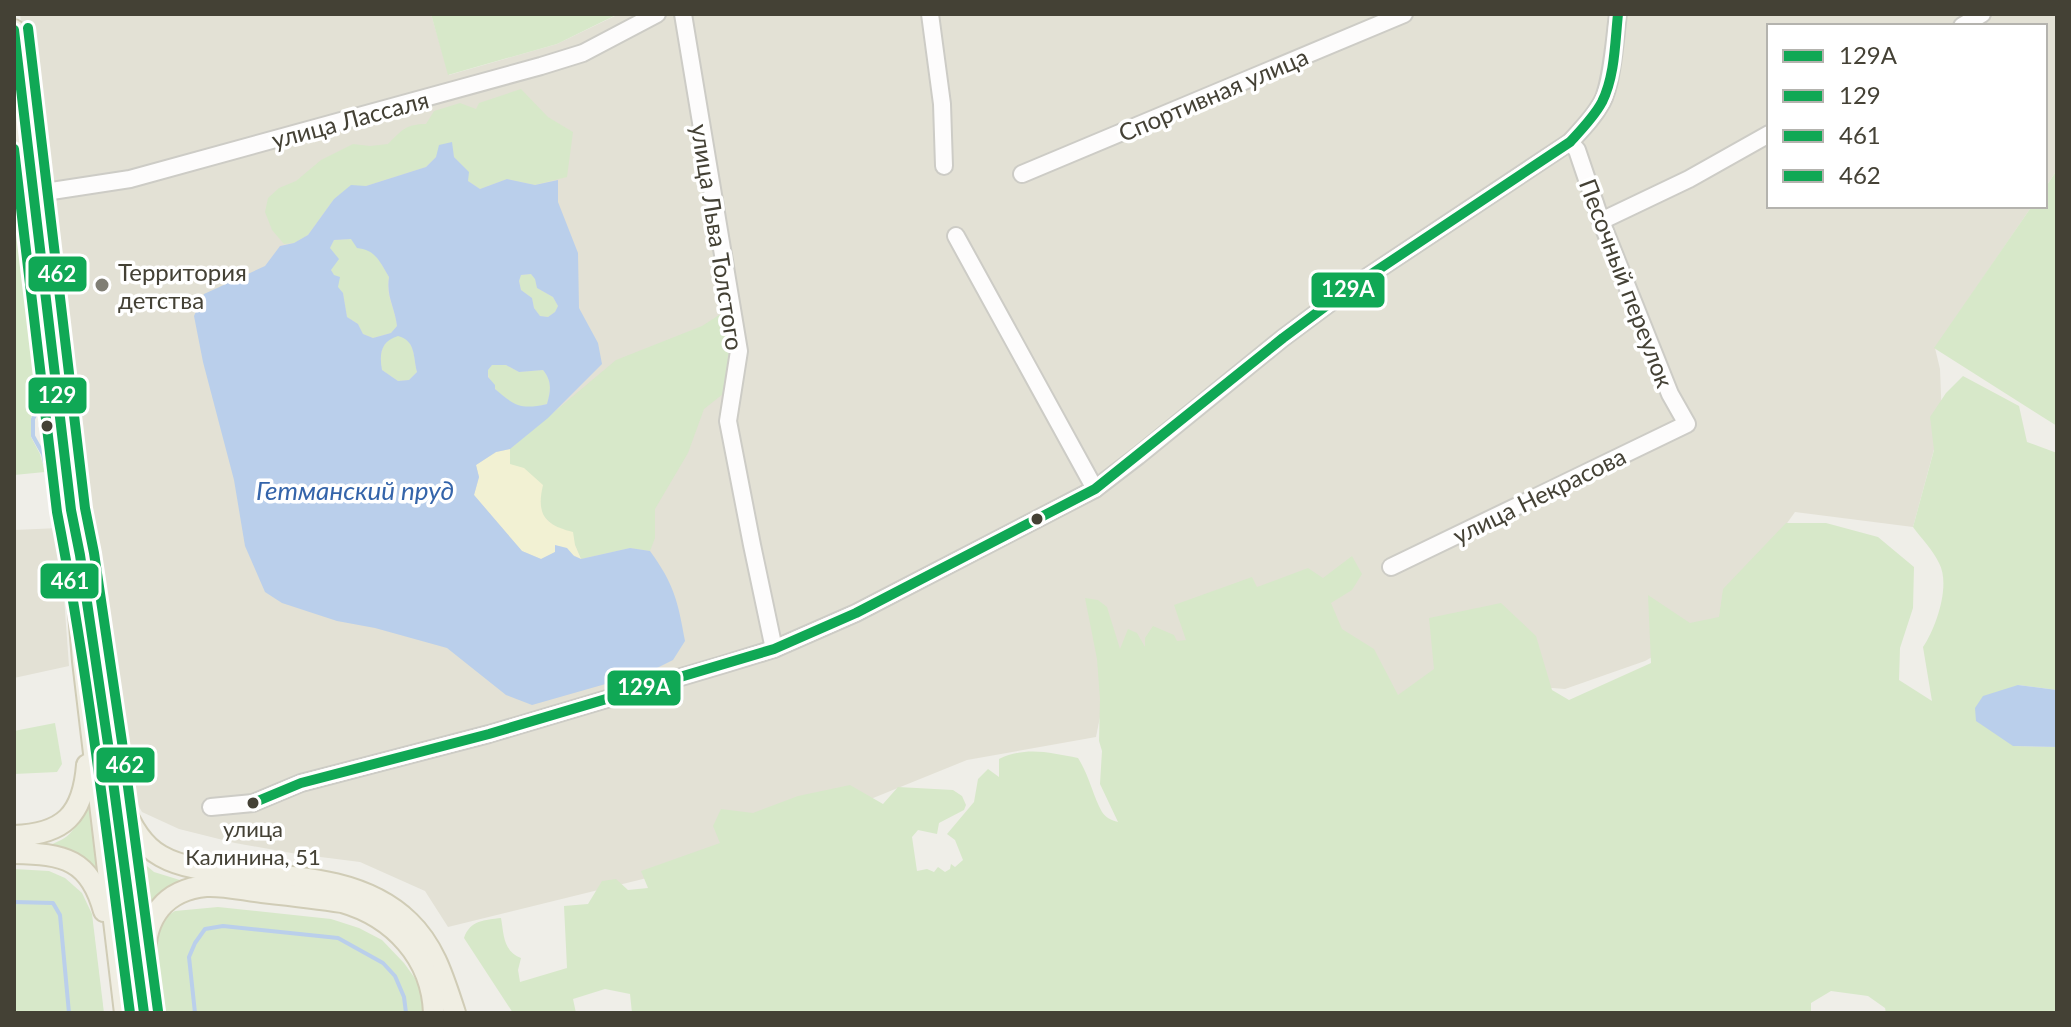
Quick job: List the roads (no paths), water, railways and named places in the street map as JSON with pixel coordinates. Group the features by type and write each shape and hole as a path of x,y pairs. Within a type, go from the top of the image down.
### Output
{"main road":[{"path":"14,30 71,510 80,555 144,1013"},
{"path":"71,510 83,661 125,1013"},
{"path":"14,836 36,835 57,827 76,811 85,788 87,761 83,661"},
{"path":"112,776 128,819 143,842 179,864 322,882 368,894 389,905 411,923 428,945 442,971 455,1013"},
{"path":"14,853 43,853 70,860 85,871 98,890 120,975"},
{"path":"144,1013 145,941 151,922 162,904 181,892 208,886 332,900 361,908 381,918 405,938 424,968 434,1013"}],"street":[{"name":"улица Лассаля","path":"32,194 130,179 541,66 583,53 657,14"},
{"name":"улица Льва Толстого","path":"683,14 739,351 728,421 774,649"},
{"path":"930,14 942,104 944,166"},
{"path":"1359,33 1365,14"},
{"name":"Спортивная улица","path":"1022,174 1404,14"},
{"path":"211,807 253,803 301,783 511,727 774,649 856,613 1095,489 1346,291 1570,142 1593,118 1605,98 1618,14"},
{"path":"1601,221 1689,179 1767,135"},
{"name":"Песочный переулок","path":"1570,142 1577,150 1601,221 1670,394 1687,424"},
{"path":"956,236 1095,489"},
{"name":"улица Некрасова","path":"1391,567 1687,424"}],"water":[{"name":"Гетманский пруд","path":"452,142 454,157 469,172 468,181 480,189 507,179 535,185 558,180 558,202 578,253 579,308 598,343 602,364 548,418 510,449 496,452 476,465 479,477 474,495 522,551 541,559 555,552 555,545 567,548 581,559 630,548 650,551 674,593 685,641 673,660 651,671 532,705 506,695 447,648 337,621 282,603 265,592 245,546 234,480 194,316 204,294 265,266 280,246 308,235 334,199 351,185 366,186 426,167 436,157 439,145","holes":["351,239 357,248 373,254 383,266 389,277 397,326 391,333 373,338 363,334 358,324 347,317 343,293 338,287 340,277 331,270 339,259 330,248 334,240","531,274 537,288 553,297 558,306 555,312 548,317 540,316 532,298 521,290 521,275","392,338 404,338 413,350 417,372 409,380 398,381 382,370 382,349","492,365 506,365 519,372 543,370 550,386 547,404 531,407 513,403 495,389 488,377"]},
{"path":"2018,685 2057,690 2057,747 2013,746 1976,721 1975,708 1983,696"}],"waterway":[{"path":"14,144 42,367 33,436 45,463"},
{"path":"53,487 55,510"},
{"path":"14,902 53,903 60,915 69,1013"},
{"path":"195,1013 189,957 205,929 223,926 338,938 383,963 395,976 404,997 406,1013"}],"place":[{"name":"Территория детства","path":"102,285"},
{"name":"улица Калинина, 51","path":"253,803"}]}
